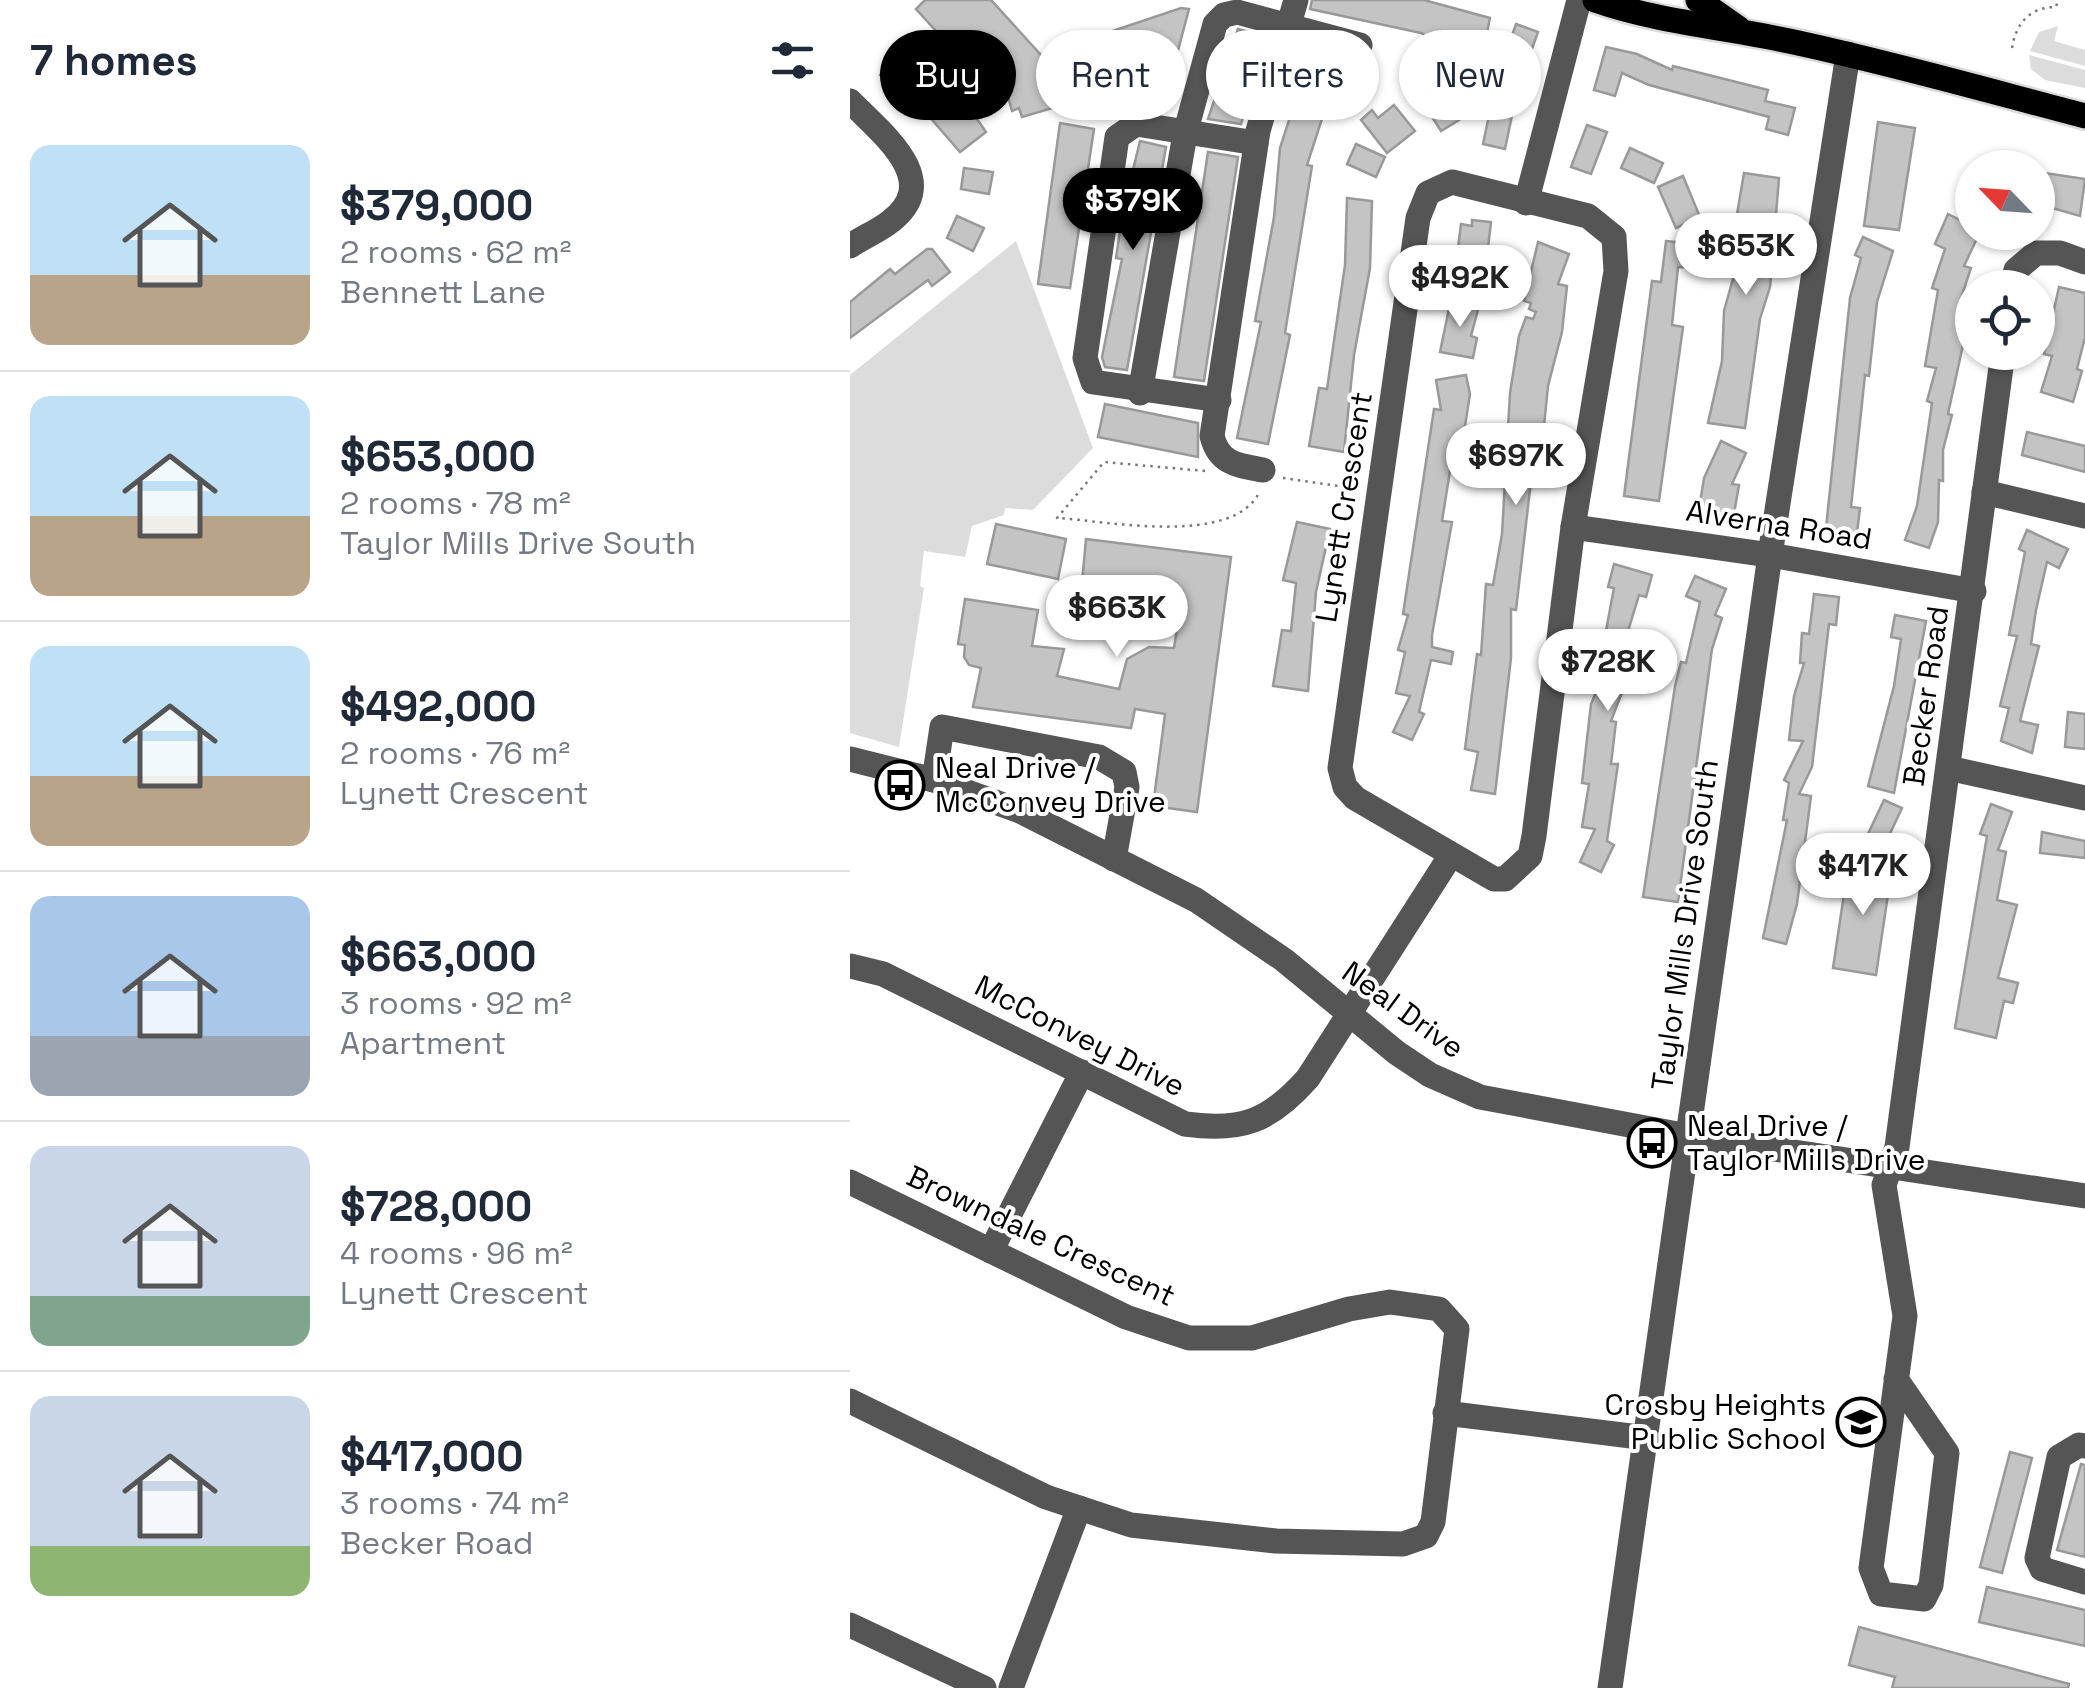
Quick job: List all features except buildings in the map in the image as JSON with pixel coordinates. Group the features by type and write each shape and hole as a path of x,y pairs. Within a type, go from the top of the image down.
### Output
{"main road":[{"path":"1594,0 1686,24 1742,31 1848,54 2085,116"},
{"path":"1698,0 1742,31"}],"street":[{"path":"1264,478 1228,464 1215,449 1212,436 1256,143 1296,0"},
{"path":"1526,203 1579,0"},
{"path":"1140,392 1185,134 1218,19 1237,12 1304,30"},
{"name":"Taylor Mills Drive South","path":"1610,1688 1770,555 1848,54"},
{"path":"850,102 910,166 913,187 911,197 890,222 850,246"},
{"path":"1219,400 1140,392 1093,382 1085,358 1117,137 1136,124 1256,143"},
{"name":"Lynett Crescent","path":"1452,182 1588,216 1614,237 1616,271 1573,526 1530,856 1504,879 1494,879 1450,855 1344,787 1340,768 1379,492 1418,218 1428,192 1452,182"},
{"path":"2016,270 2036,252 2060,253 2085,262"},
{"name":"Becker Road","path":"1896,1380 1948,1453 1931,1585 1924,1599 1882,1594 1870,1568 1904,1316 1884,1185 1888,1165 1898,1147 2001,370"},
{"path":"1984,492 2085,516"},
{"name":"Alverna Road","path":"1573,526 1770,555 1974,592"},
{"path":"934,780 942,727 1099,758 1124,772 1127,787 1114,859"},
{"name":"Neal Drive","path":"851,763 934,780 1020,812 1196,900 1250,935 1430,1075 1480,1097 1688,1136 2085,1196"},
{"path":"1948,768 2085,798"},
{"name":"McConvey Drive","path":"850,966 883,974 1185,1124 1235,1127 1280,1108 1308,1078 1450,855"},
{"path":"991,1252 1082,1072"},
{"name":"Browndale Crescent","path":"850,1182 1126,1317 1190,1338 1252,1338 1349,1309 1390,1302 1439,1309 1456,1329 1433,1522 1426,1536 1403,1544 1181,1534 1131,1525 1046,1497 850,1401"},
{"path":"1445,1414 1646,1438"},
{"path":"2085,1446 2078,1444 2059,1457 2037,1558 2042,1569 2056,1576 2085,1582"},
{"path":"1011,1688 1079,1508"},
{"path":"850,1625 984,1688"}],"path":[{"path":"2012,48 2021,22 2032,12 2056,6 2058,0"},
{"path":"1213,472 1104,462 1057,518 1208,527 1256,501 1264,478 1379,492"}],"shaded area":[{"path":"2058,26 2054,41 2085,50 2085,66 2030,51 2039,32"},
{"path":"2029,55 2085,70 2085,88 2045,80 2031,69"},
{"path":"1016,241 1093,448 1033,510 1005,508 1004,515 972,526 965,557 924,551 920,586 924,588 899,747 850,733 850,375"}],"place":[{"name":"Neal Drive / McConvey Drive","path":"900,785"},
{"name":"Neal Drive / Taylor Mills Drive","path":"1652,1143"},
{"name":"Crosby Heights Public School","path":"1861,1422"}]}
